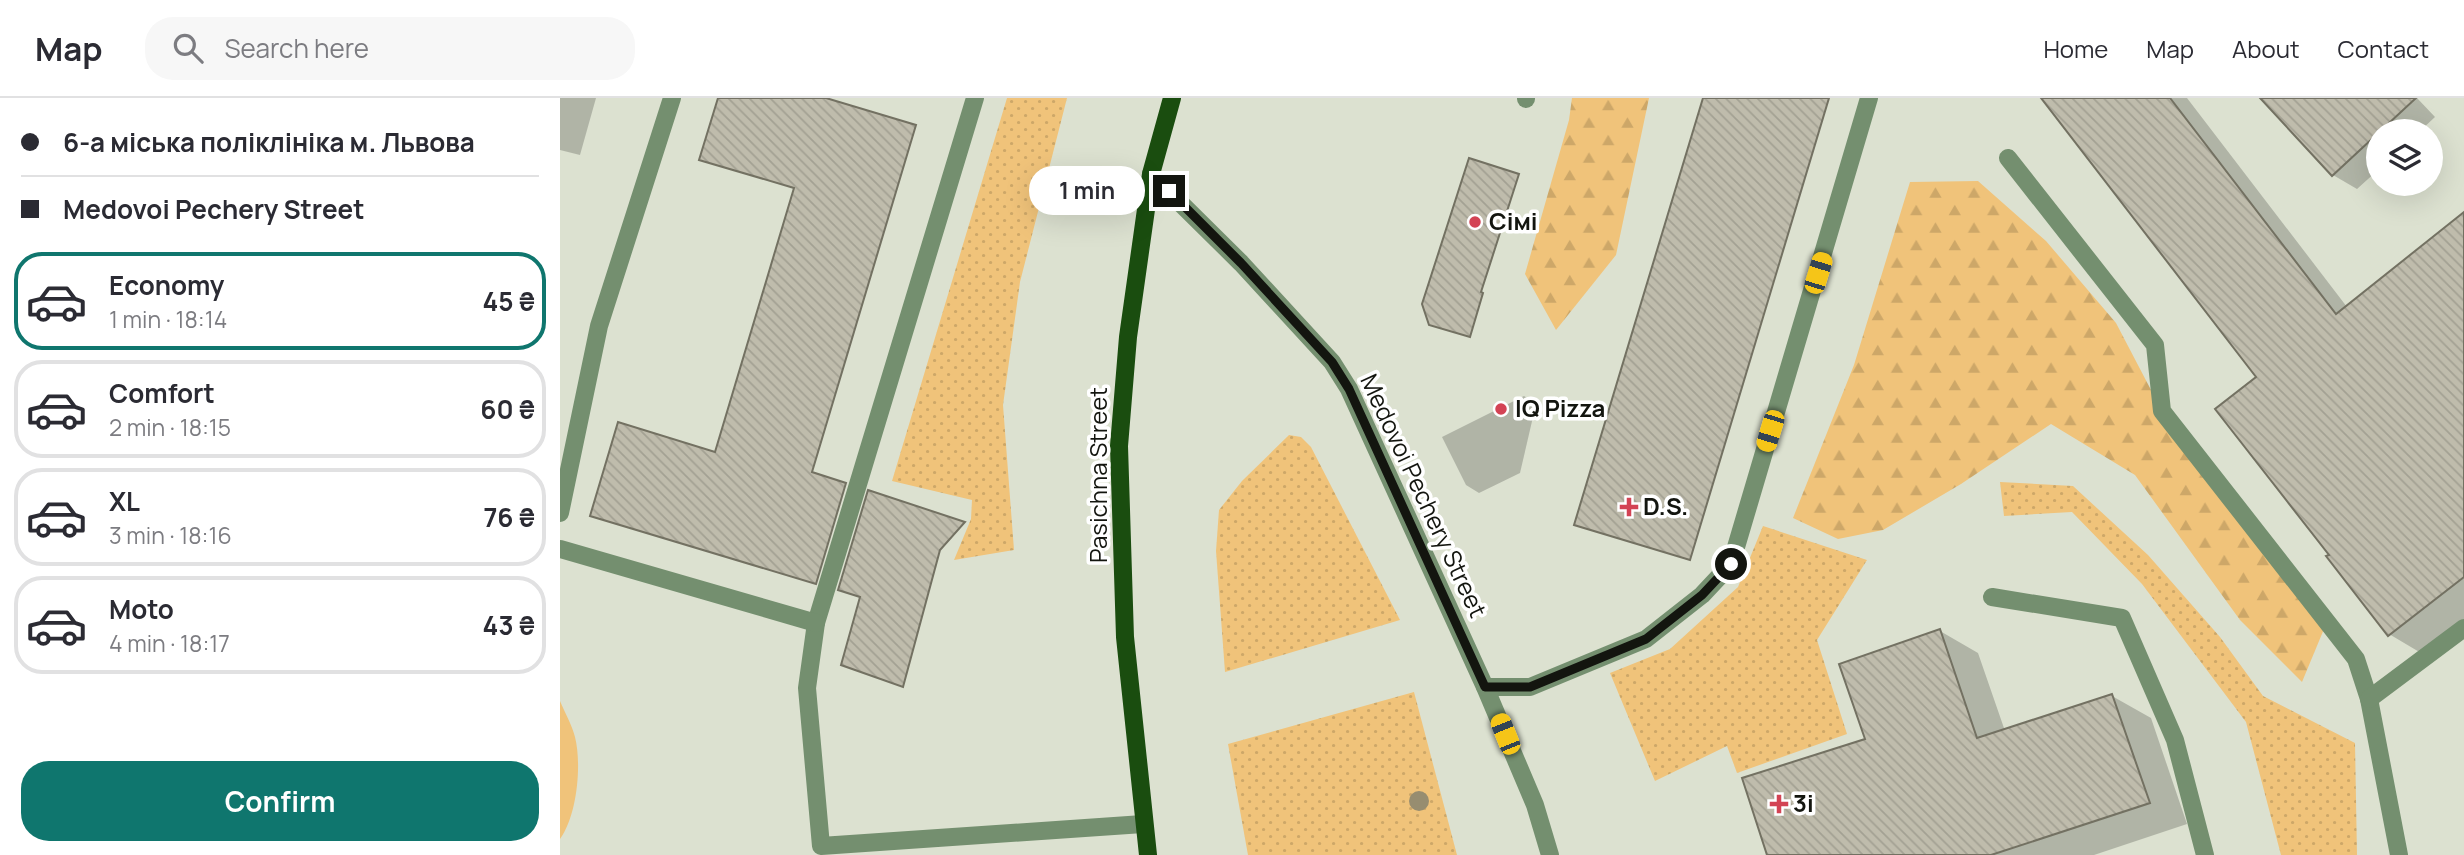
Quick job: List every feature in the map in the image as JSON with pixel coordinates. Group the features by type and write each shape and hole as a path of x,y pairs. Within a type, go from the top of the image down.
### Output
{"main road":[{"name":"Pasichna Street","path":"1147,855 1125,637 1119,446 1128,337 1151,174 1172,98"}],"street":[{"path":"560,513 599,326 672,98"},
{"path":"975,98 816,624 807,688 818,851 1143,824"},
{"path":"1485,687 1530,687 1646,639 1702,595 1731,564 1870,98"},
{"path":"2008,158 2155,345 2162,411 2356,659 2369,699 2399,855"},
{"name":"Medovoi Pechery Street","path":"1151,174 1241,263 1332,362 1349,389 1485,687 1535,806 1550,855"},
{"path":"560,549 816,624"},
{"path":"1992,597 2122,618 2175,740 2205,855"},
{"path":"2369,699 2464,628"}],"green space":[{"path":"1007,98 1067,98 1020,282 1003,405 1014,550 954,560 971,519 972,500 892,481"},
{"path":"1572,98 1649,98 1616,255 1556,330 1525,274 1569,120"},
{"path":"1978,181 2046,241 2116,323 2162,411 2324,629 2302,682 2240,620 2135,475 2051,424 1961,484 1883,530 1838,539 1793,518 1854,365 1910,182"},
{"path":"1289,435 1301,437 1311,447 1400,620 1225,672 1216,551 1219,510 1242,481"},
{"path":"2000,482 2073,486 2148,555 2220,637 2263,696 2355,743 2357,855 2281,855 2246,722 2142,584 2072,512 2004,516"},
{"path":"1763,526 1867,560 1817,640 1847,734 1737,773 1727,746 1655,781 1610,673 1670,649 1738,587"},
{"path":"1414,692 1457,855 1248,855 1228,744"},
{"path":"560,701 574,733 578,776 574,804 560,839"}],"building":[{"path":"718,98 826,98 916,125 812,472 846,483 816,584 590,516 618,422 715,452 794,188 699,160"},
{"path":"1703,98 1829,98 1690,560 1574,525"},
{"path":"2041,98 2170,98 2336,314 2464,212 2464,577 2388,636 2326,556 2329,555 2215,409 2256,377"},
{"path":"2260,98 2416,98 2393,119 2366,119 2366,144 2332,176"},
{"name":"Сімі","path":"1469,158 1519,174 1481,292 1483,293 1470,337 1429,325 1422,304"},
{"path":"868,490 965,522 940,550 903,687 841,665 860,597 838,590"},
{"path":"1940,629 1977,738 2112,694 2150,803 1991,855 1767,855 1742,778 1865,739 1839,664"}],"place":[{"name":"Сімі","path":"1475,222"},
{"name":"IQ Pizza","path":"1501,409"},
{"name":"D.S.","path":"1629,507"},
{"name":"3і","path":"1779,804"}],"route":[{"path":"1169,191 1241,263 1332,362 1349,389 1485,687 1530,687 1646,639 1702,595 1731,564"}]}
